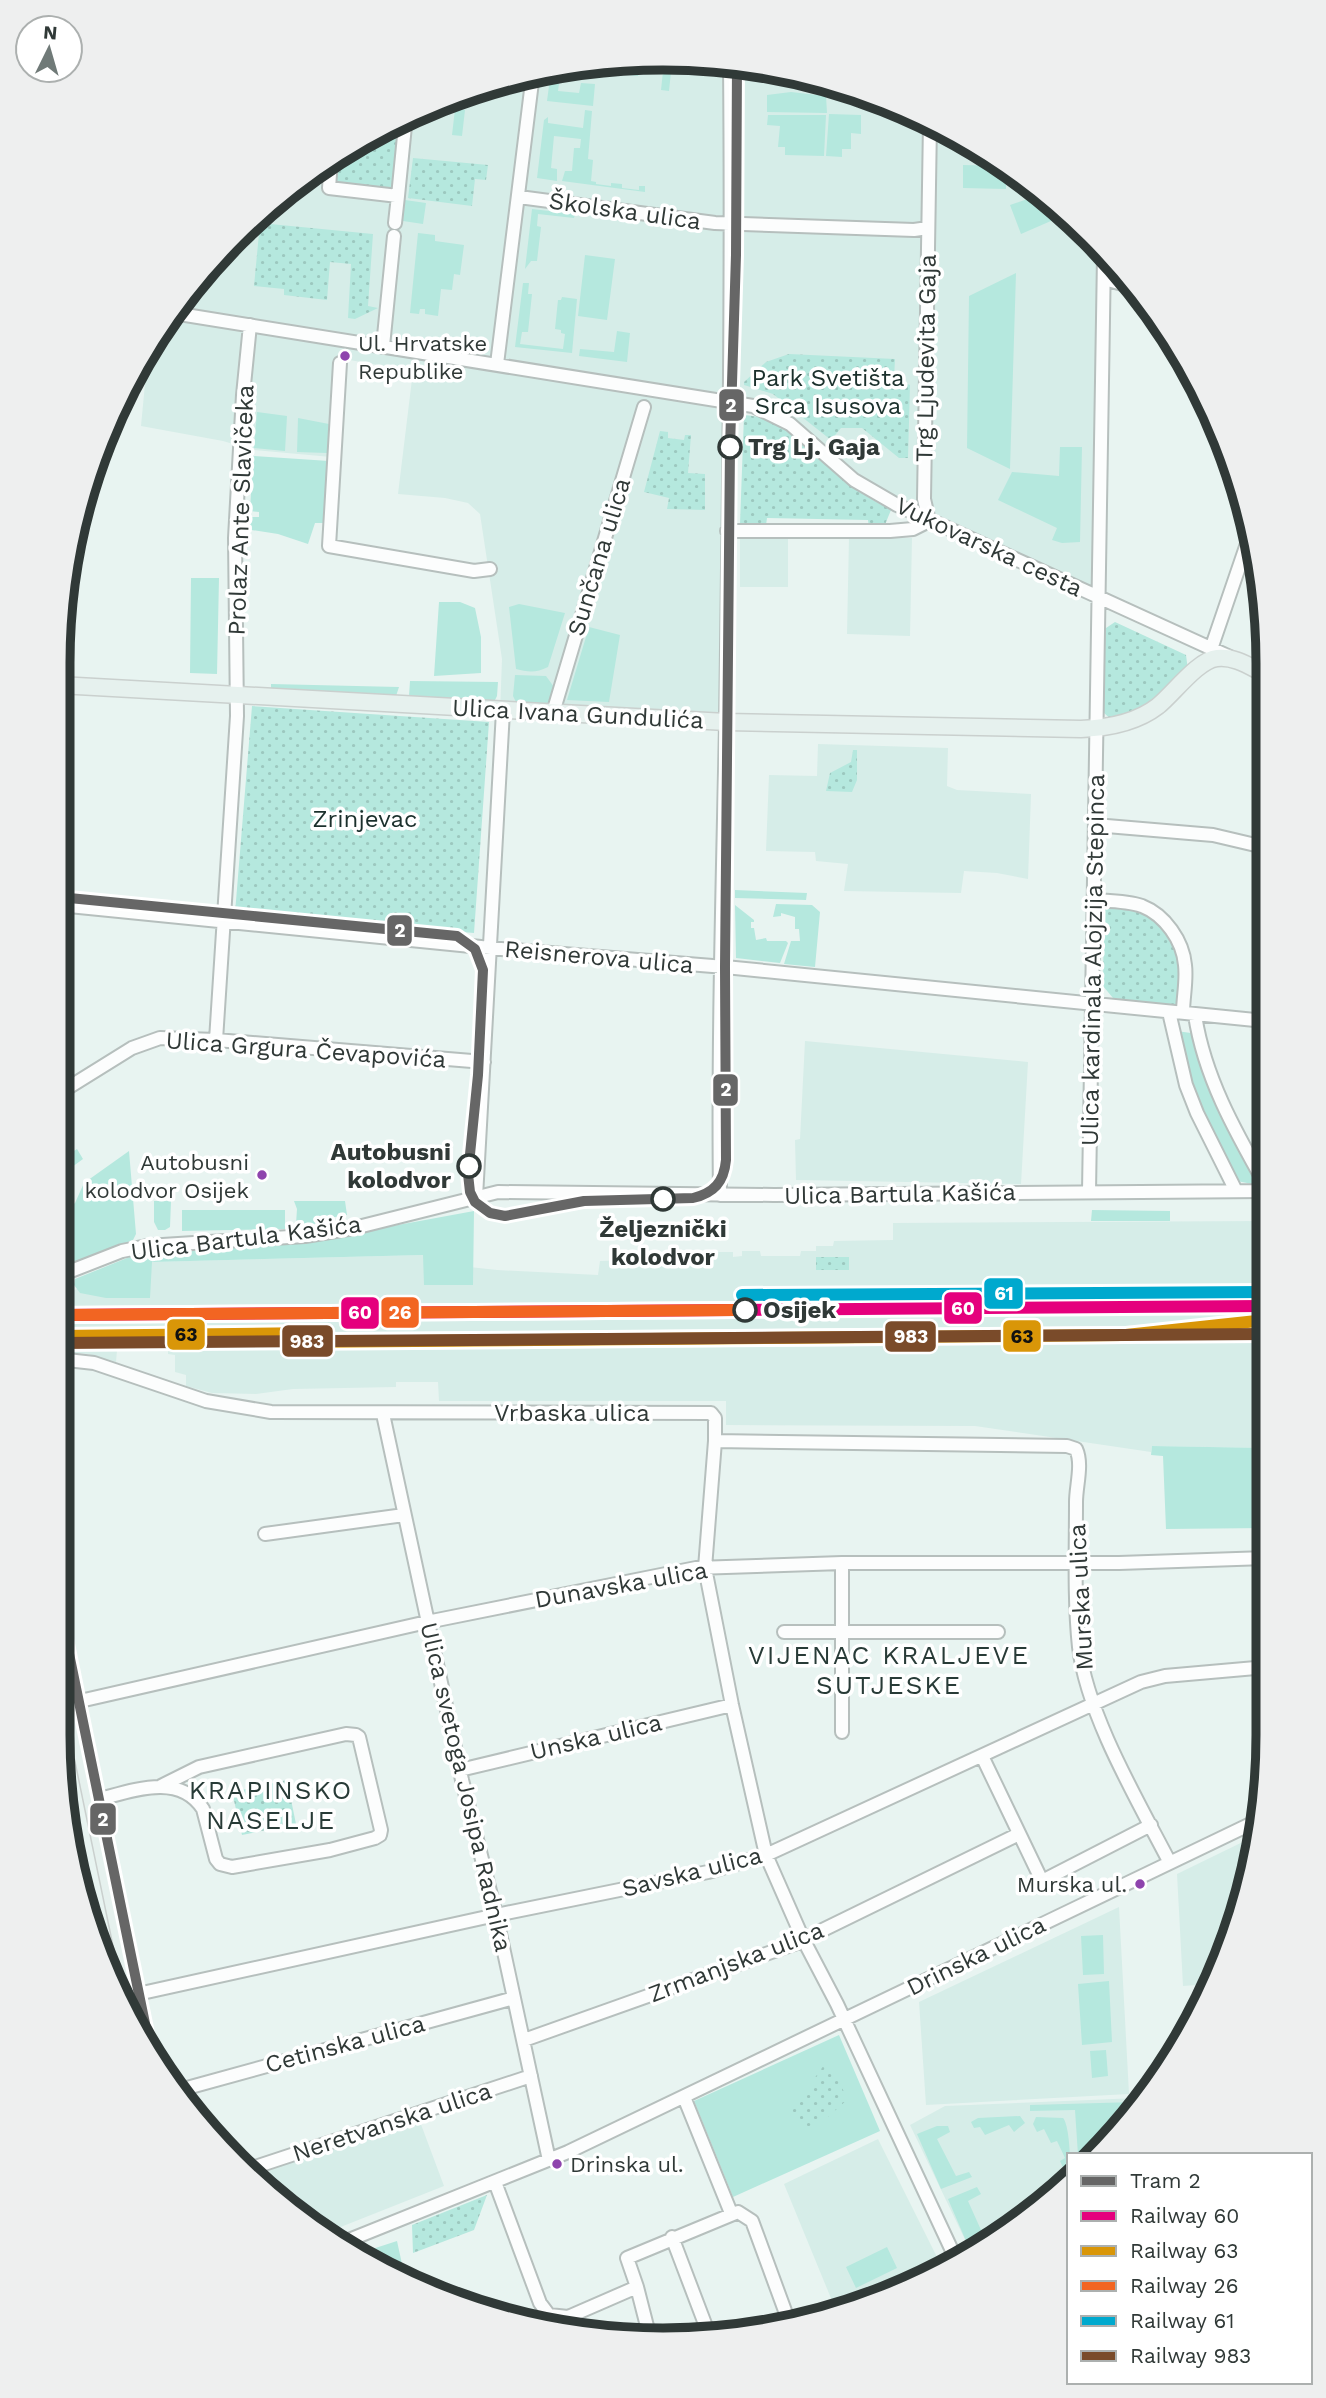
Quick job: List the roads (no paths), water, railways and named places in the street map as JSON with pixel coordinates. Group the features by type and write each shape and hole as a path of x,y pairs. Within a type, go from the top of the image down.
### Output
{"main road":[{"name":"Ulica Ivana Gundulića","path":"70,686 726,722 1098,728 1122,724 1149,712 1211,659 1234,659"},
{"name":"Vukovarska cesta","path":"1234,659 1256,670"},
{"path":"70,1725 92,1801 133,2001"}],"street":[{"path":"720,1195 719,967 726,722 730,74"},
{"path":"497,365 532,85"},
{"path":"383,346 405,129"},
{"path":"928,228 930,134"},
{"path":"330,173 329,188 398,196"},
{"name":"Školska ulica","path":"519,197 731,225"},
{"name":"Trg Ljudevita Gaja","path":"731,225 910,230 928,228 923,499 929,521"},
{"path":"1098,728 1104,267"},
{"path":"1104,279 1118,283"},
{"name":"Vukovarska cesta","path":"184,315 753,406 779,417 799,431 870,491 929,521 1234,659"},
{"name":"Prolaz Ante Slavičeka","path":"238,695 235,538 250,325"},
{"path":"340,363 329,546 474,571 490,569"},
{"name":"Sunčana ulica","path":"555,706 644,407"},
{"path":"727,531 890,531 913,528 929,521"},
{"path":"1211,649 1245,549"},
{"path":"216,1040 238,695"},
{"path":"477,1197 503,710"},
{"name":"Ulica kardinala Alojzija Stepinca","path":"1089,1192 1098,728"},
{"path":"1095,825 1213,835 1256,845"},
{"path":"1094,900 1143,907 1163,921 1177,938 1184,950 1189,1014 1235,1133 1256,1169"},
{"name":"Reisnerova ulica","path":"70,906 1256,1020"},
{"path":"1169,1012 1186,1085 1236,1191"},
{"name":"Ulica Grgura Čevapovića","path":"70,1087 132,1048 160,1038 216,1040 484,1062"},
{"name":"Ulica Bartula Kašića","path":"70,1271 110,1255 147,1245 305,1236 354,1228 498,1192 720,1195 1256,1191"},
{"name":"Vrbaska ulica","path":"70,1360 94,1363 205,1401 271,1412 705,1412 711,1413 715,1418 715,1441"},
{"name":"Ulica svetoga Josipa Radnika","path":"383,1414 427,1622 496,1915 549,2160"},
{"path":"715,1441 705,1568 766,1855 952,2253"},
{"name":"Murska ulica","path":"715,1441 1067,1446 1076,1450 1079,1457 1079,1647 1088,1691 1129,1783 1170,1863"},
{"path":"265,1534 404,1515"},
{"name":"Dunavska ulica","path":"70,1703 427,1622 705,1568 842,1563 1077,1564 1256,1558"},
{"path":"842,1563 842,1732"},
{"path":"784,1632 998,1632"},
{"name":"Savska ulica","path":"136,2006 496,1915 708,1872 766,1855 1141,1682 1165,1676 1256,1668"},
{"name":"Unska ulica","path":"460,1770 732,1705"},
{"path":"92,1801 161,1786 199,1767 346,1734 356,1735 359,1737 380,1835 330,1850 232,1867 219,1864 216,1859 203,1809 189,1794 176,1787 161,1786"},
{"path":"982,1756 1042,1881 1151,1825"},
{"path":"188,1772 186,1786 189,1794"},
{"name":"Drinska ulica","path":"351,2239 549,2160 1249,1825"},
{"name":"Zrmanjska ulica","path":"524,2040 775,1951 1019,1834"},
{"name":"Cetinska ulica","path":"187,2088 514,1998"},
{"name":"Neretvanska ulica","path":"257,2166 531,2076"},
{"path":"684,2096 731,2213"},
{"path":"495,2182 540,2303 549,2315 557,2319"},
{"path":"647,2328 627,2258 672,2237 738,2212 752,2221 787,2315"},
{"path":"672,2237 706,2327"},
{"path":"572,2321 637,2287"}],"railway":[{"path":"742,1303 1198,1299"}],"tram line":[{"name":"2","path":"70,898 457,936 475,949 483,970 478,1075 468,1174 470,1192 475,1202 490,1213 505,1216 584,1201 693,1198 707,1193 717,1185 723,1175 726,1160 730,447 736,255 737,75"},
{"name":"2","path":"70,1658 145,2023"}],"rail line":[{"name":"61","path":"742,1295 1256,1292"},
{"name":"60","path":"70,1315 1256,1306"},
{"name":"26","path":"70,1315 742,1310"},
{"name":"63","path":"286,1342 1126,1335 1256,1321"},
{"name":"63","path":"70,1336 314,1333"},
{"name":"983","path":"70,1343 1256,1334"}],"place":[{"name":"Ul. Hrvatske Republike","path":"345,356"},
{"name":"Trg Lj. Gaja","path":"730,447"},
{"name":"Autobusni kolodvor","path":"469,1166"},
{"name":"Autobusni kolodvor Osijek","path":"262,1175"},
{"name":"Željeznički kolodvor","path":"663,1199"},
{"name":"Osijek","path":"745,1310"},
{"name":"Murska ul.","path":"1140,1884"},
{"name":"Drinska ul.","path":"557,2164"}],"district":[{"name":"VIJENAC KRALJEVE SUTJESKE","path":"889,1670"},
{"name":"KRAPINSKO NASELJE","path":"271,1805"}],"park label":[{"name":"Park Svetišta Srca Isusova","path":"828,392"},
{"name":"Zrinjevac","path":"365,819"}]}
